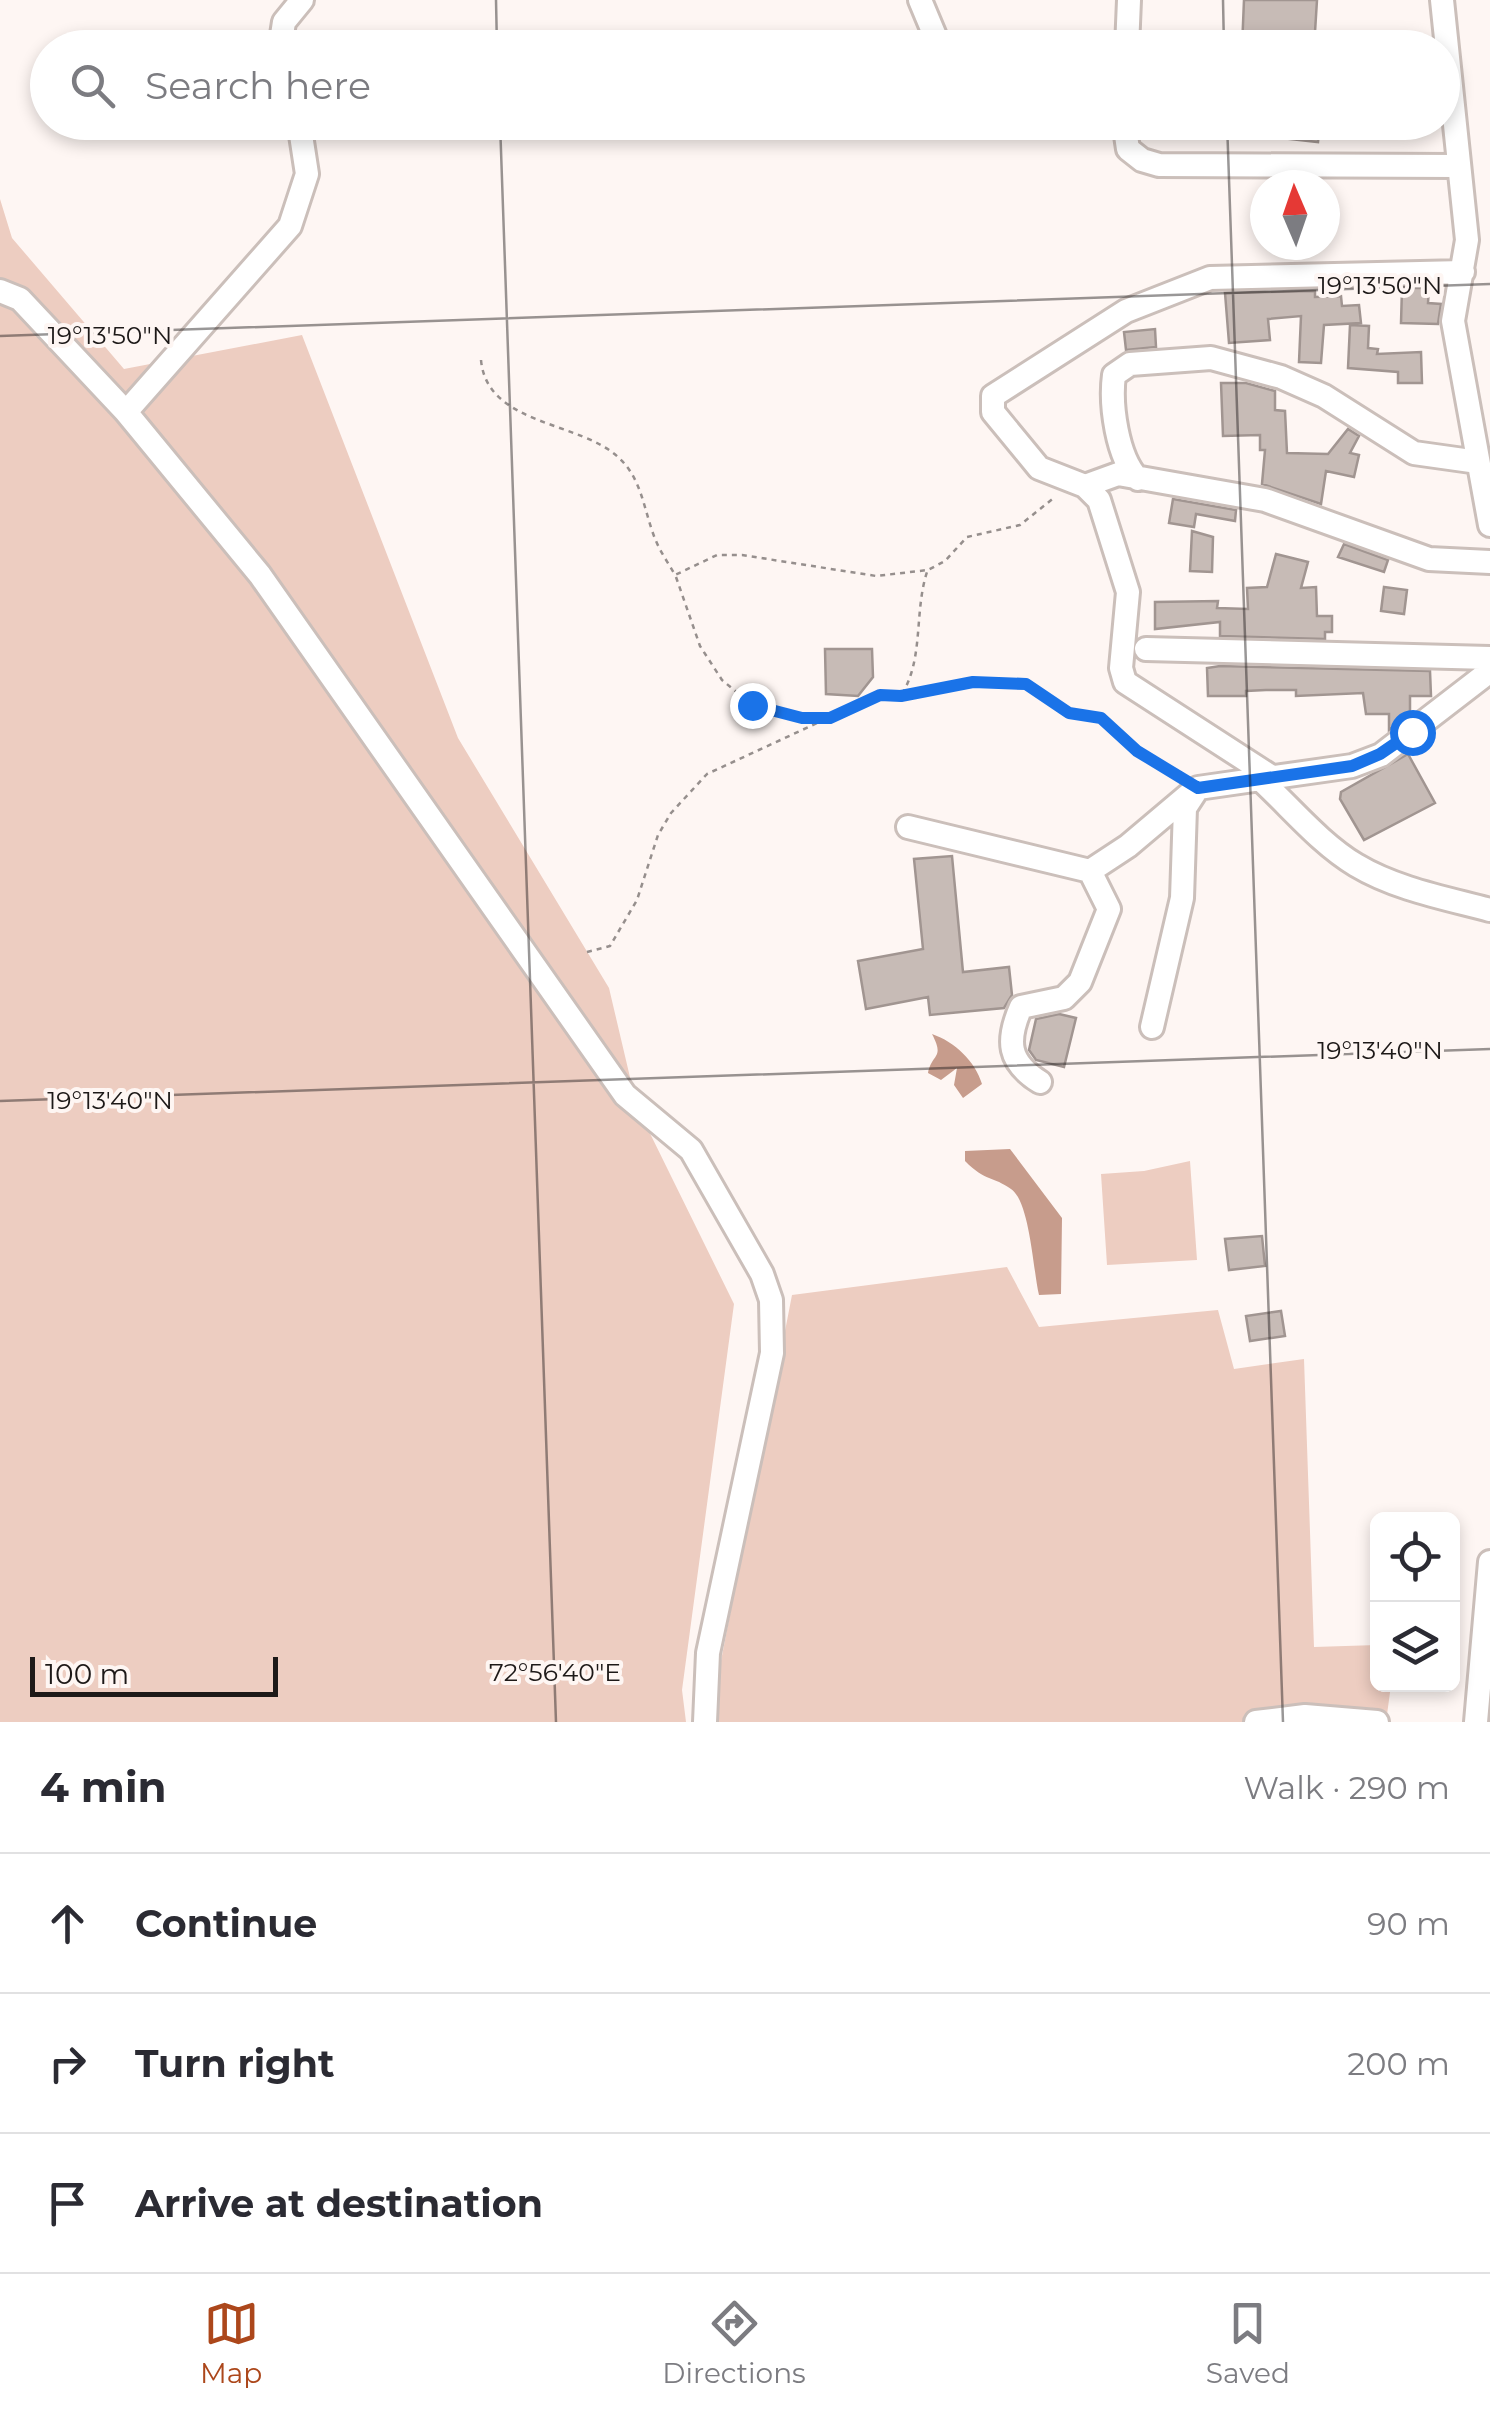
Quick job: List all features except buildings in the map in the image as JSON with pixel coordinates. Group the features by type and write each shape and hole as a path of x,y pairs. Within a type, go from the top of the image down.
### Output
{"street":[{"path":"283,30 284,22 302,0"},
{"path":"920,0 932,30"},
{"path":"1128,30 1129,0"},
{"path":"1442,0 1445,30"},
{"path":"126,412 290,226 307,174 302,140"},
{"path":"1127,140 1128,149 1142,160 1160,164 1459,166"},
{"path":"1456,140 1468,240 1452,321 1490,526"},
{"path":"1463,272 1210,278 1126,311 993,396 993,412 1039,468 1085,486 1099,500 1125,576 1128,608 1121,668 1125,682 1268,780 1336,852 1358,866 1397,884 1490,910"},
{"path":"0,290 20,299 126,412 260,575 625,1095 691,1150 762,1274 771,1300 772,1353 708,1654 705,1722"},
{"path":"1138,479 1127,467 1123,452 1114,376 1130,364 1190,356 1281,377 1324,396 1414,453 1478,462"},
{"path":"1085,486 1111,475 1264,500 1430,560 1490,562"},
{"path":"1146,649 1490,658"},
{"path":"908,827 1090,871 1128,846 1198,788 1352,766 1380,754 1490,671"},
{"path":"1152,1028 1182,898 1185,808 1198,788"},
{"path":"1040,1082 1018,1068 1014,1060 1013,1025 1021,1007 1064,998 1080,982 1109,908 1090,871"},
{"path":"1476,1722 1490,1562"},
{"path":"1256,1722 1305,1716 1377,1722"}],"path":[{"path":"480,360 482,376 504,399 535,420 619,457 637,483 656,542 675,575 700,646 722,680 752,705 802,718 830,718"},
{"path":"675,575 717,556 742,554 876,576 928,570 945,561 966,537 1020,525 1056,497"},
{"path":"901,696 914,674 918,600 928,570"},
{"path":"587,952 610,946 637,900 658,835 671,813 707,774 880,695 901,696 973,682 1026,684 1069,713 1101,718 1137,751 1198,788"}],"shaded area":[{"path":"0,199 12,238 124,369 302,335 458,738 609,988 637,1107 734,1304 682,1690 686,1722 0,1722"},
{"path":"932,1034 963,1053 979,1076 982,1084 963,1098 954,1085 957,1068 941,1080 928,1073 938,1052"},
{"path":"1010,1149 1062,1218 1061,1294 1039,1295 1027,1222 1017,1196 965,1161 965,1151"},
{"path":"1190,1161 1197,1260 1107,1265 1101,1174 1144,1171"},
{"path":"1007,1267 1039,1327 1218,1310 1234,1369 1304,1359 1314,1647 1370,1645 1370,1692 1390,1692 1386,1722 714,1722 714,1697 792,1295"}],"route":[{"path":"752,705 780,715 830,718 880,695 901,696 973,682 1026,684 1069,713 1101,718 1137,751 1198,788 1352,766 1380,754 1412,732"}]}
